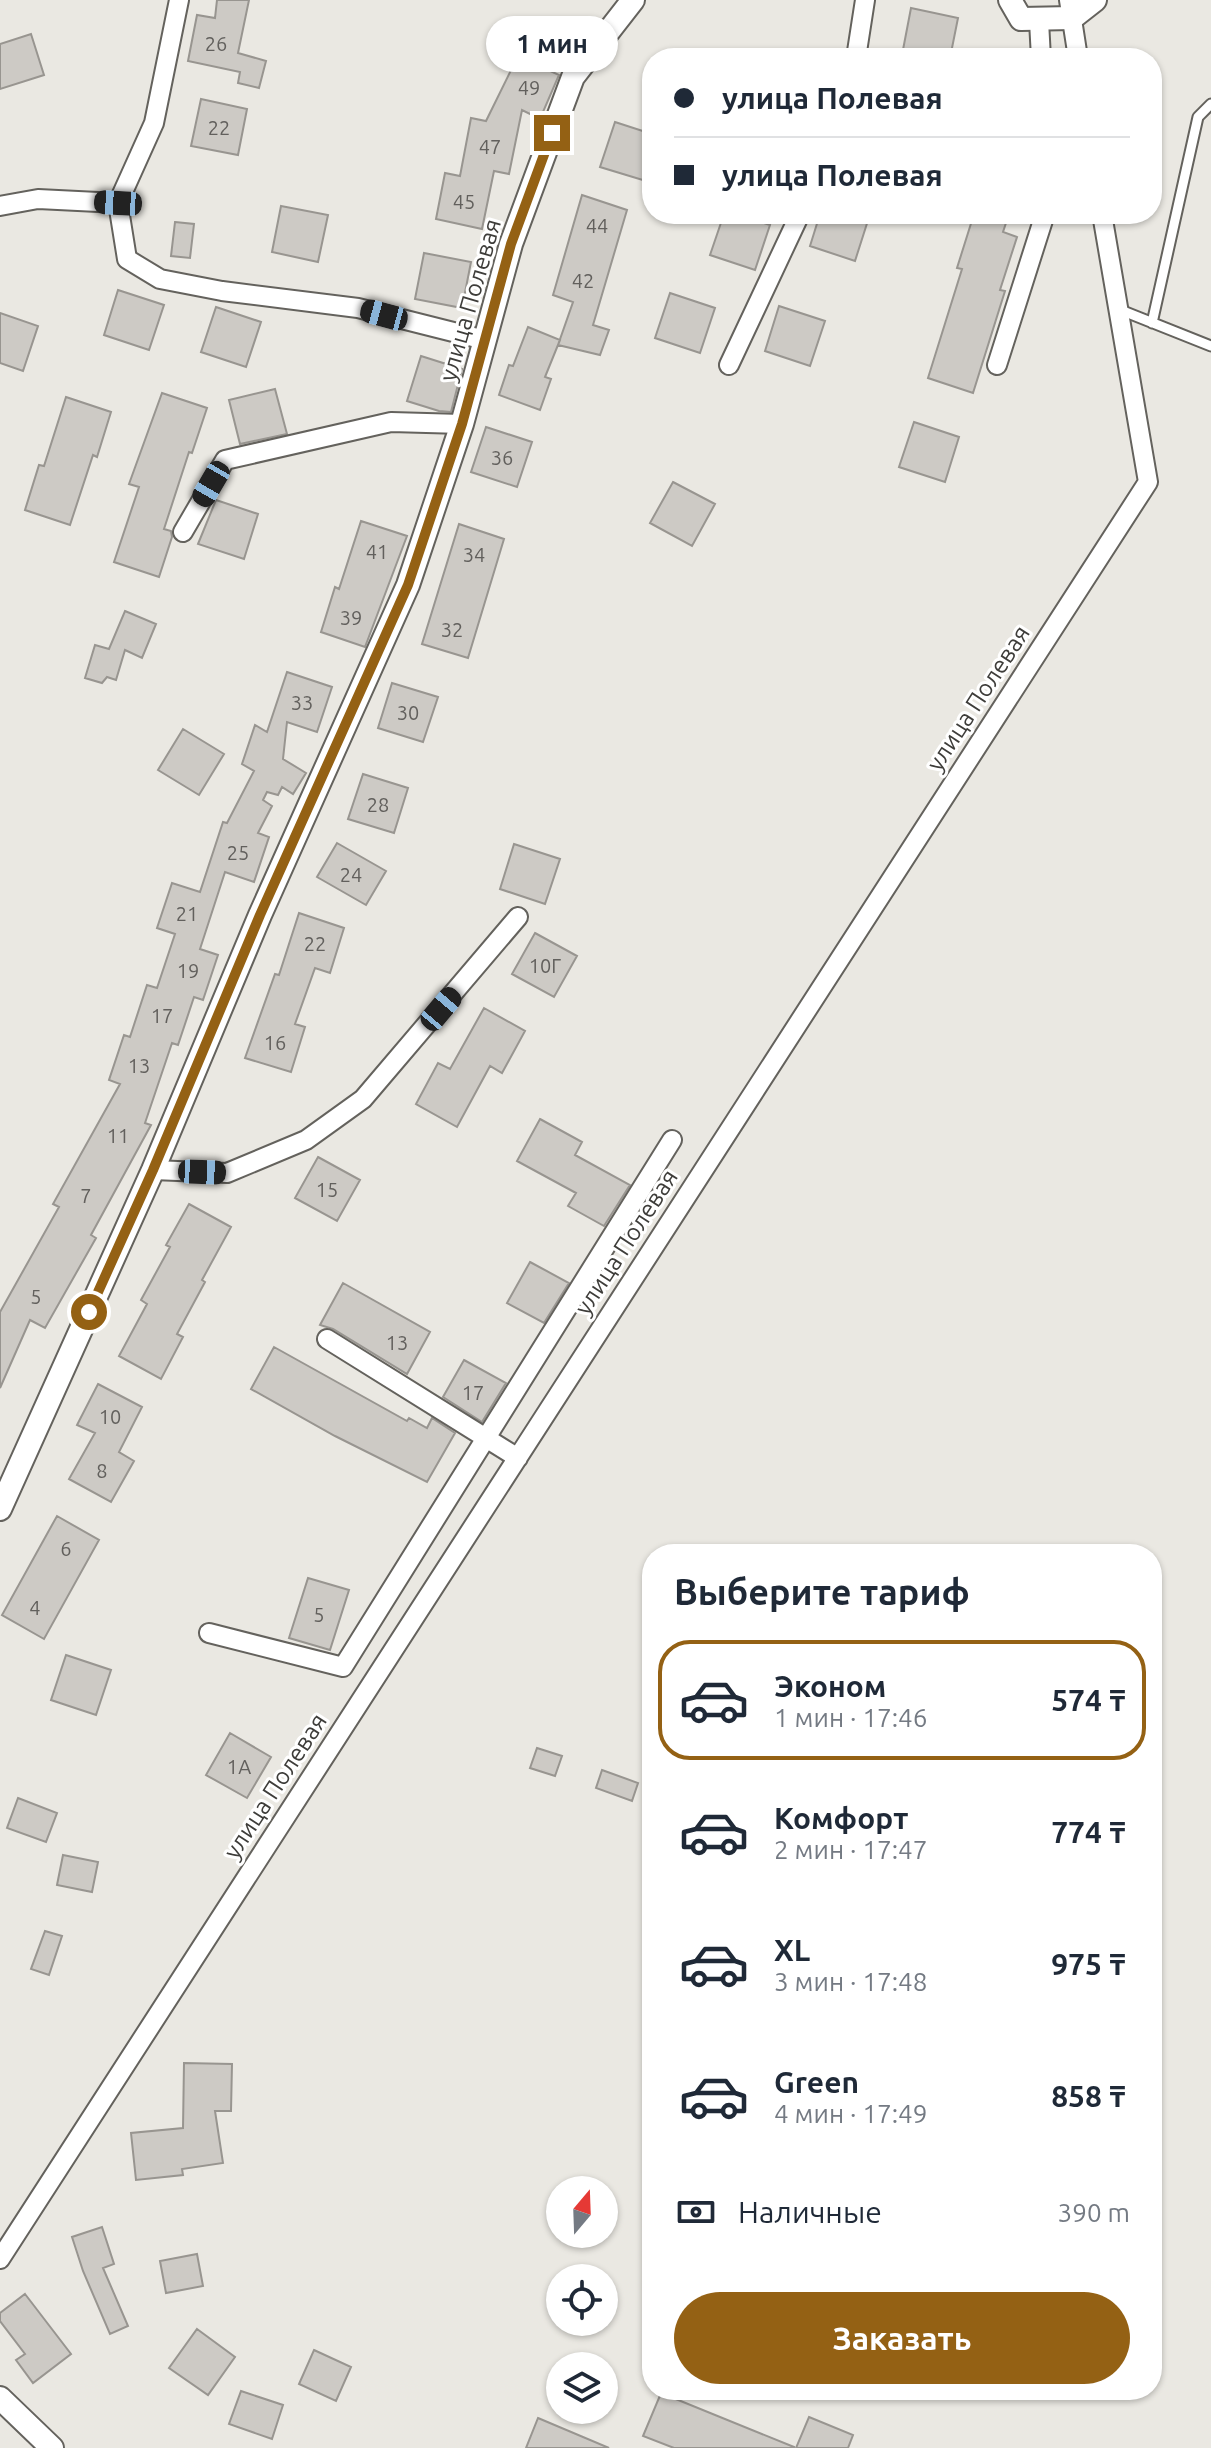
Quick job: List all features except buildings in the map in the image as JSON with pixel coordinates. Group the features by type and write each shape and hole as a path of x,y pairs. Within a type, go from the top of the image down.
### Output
{"street":[{"path":"179,0 154,123 118,203 127,259 160,279 222,291 358,308 485,340"},
{"name":"улица Полевая","path":"0,1509 153,1170 260,915 408,585 462,424 511,244 573,77 633,0"},
{"path":"858,48 865,0"},
{"path":"1010,0 1021,19 1039,21 1095,0"},
{"path":"1070,9 1076,48"},
{"path":"1039,21 1040,48"},
{"path":"0,206 38,199 118,203"},
{"path":"729,365 795,224"},
{"path":"997,365 1042,224"},
{"name":"улица Полевая","path":"0,2259 1148,482 1103,224"},
{"path":"183,532 225,460 391,422 462,424"},
{"path":"153,1170 227,1173 306,1140 363,1099 518,917"},
{"path":"209,1633 343,1667 672,1140"},
{"path":"327,1339 518,1458"},
{"path":"0,2398 52,2448"}],"lane":[{"path":"1152,323 1198,117 1211,104"},
{"path":"1116,308 1211,346"}],"route":[{"path":"89,1312 153,1170 260,915 408,585 462,424 511,244 552,133"}]}
